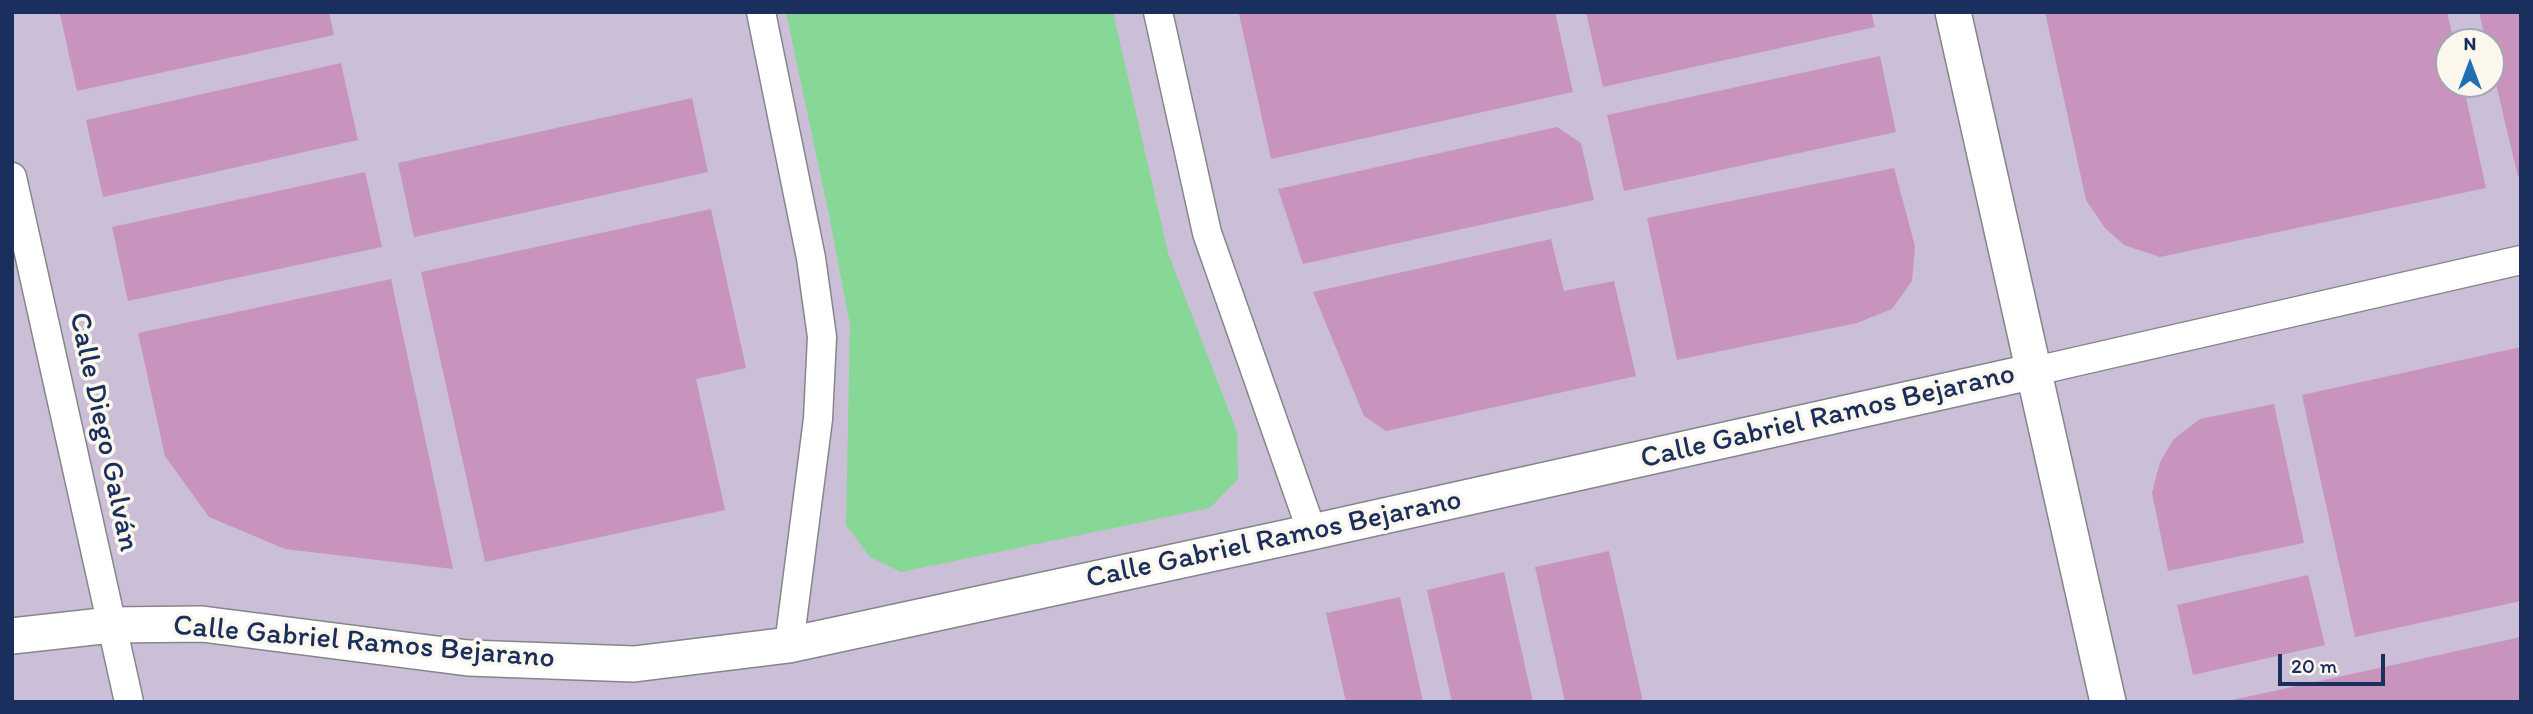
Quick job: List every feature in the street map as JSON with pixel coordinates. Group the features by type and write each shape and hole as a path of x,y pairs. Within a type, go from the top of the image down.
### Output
{"street":[{"path":"761,12 811,258 822,337 818,419 789,645"},
{"path":"1158,12 1207,233 1312,532"},
{"path":"1953,12 2108,702"},
{"name":"Calle Diego Galván","path":"12,177 129,702"},
{"name":"Calle Gabriel Ramos Bejarano","path":"12,636 111,625 202,624 468,658 634,664 789,645 1312,532 2521,260"}],"shaded area":[{"path":"12,12 2521,12 2521,702 12,702"}],"green space":[{"path":"786,12 1113,12 1168,253 1237,432 1238,479 1210,508 901,572 870,557 846,525 850,325"}],"building":[{"path":"329,12 334,35 77,91 60,14"},
{"path":"1555,12 1573,92 1271,159 1239,14"},
{"path":"1586,12 1871,12 1875,27 1603,87"},
{"path":"2045,12 2447,12 2451,28 2435,28 2435,98 2466,98 2486,188 2160,257 2124,245 2105,228 2086,200"},
{"path":"2479,12 2521,12 2521,176 2518,177 2499,98 2505,98 2505,28 2483,28"},
{"path":"1880,56 1896,132 1624,191 1607,115"},
{"path":"341,63 358,140 103,197 86,120"},
{"path":"692,98 708,172 414,237 398,163"},
{"path":"1557,127 1581,143 1594,200 1303,264 1278,189"},
{"path":"1894,168 1915,246 1912,281 1892,309 1857,323 1677,360 1647,218"},
{"path":"365,172 382,247 128,301 112,227"},
{"path":"711,209 746,368 696,379 725,510 485,562 421,272"},
{"path":"1551,239 1564,291 1614,281 1636,376 1386,431 1364,416 1313,292"},
{"path":"391,279 453,569 285,549 209,517 165,456 138,333"},
{"path":"2521,347 2521,601 2355,637 2302,395"},
{"path":"2274,404 2304,543 2168,571 2152,493 2160,462 2174,439 2200,419"},
{"path":"1609,551 1643,702 1565,702 1535,567"},
{"path":"1504,572 1533,702 1452,702 1427,590"},
{"path":"2308,575 2325,645 2193,675 2177,605"},
{"path":"1400,597 1423,702 1346,702 1326,613"},
{"path":"2521,637 2521,702 2228,702 2228,701"}]}
